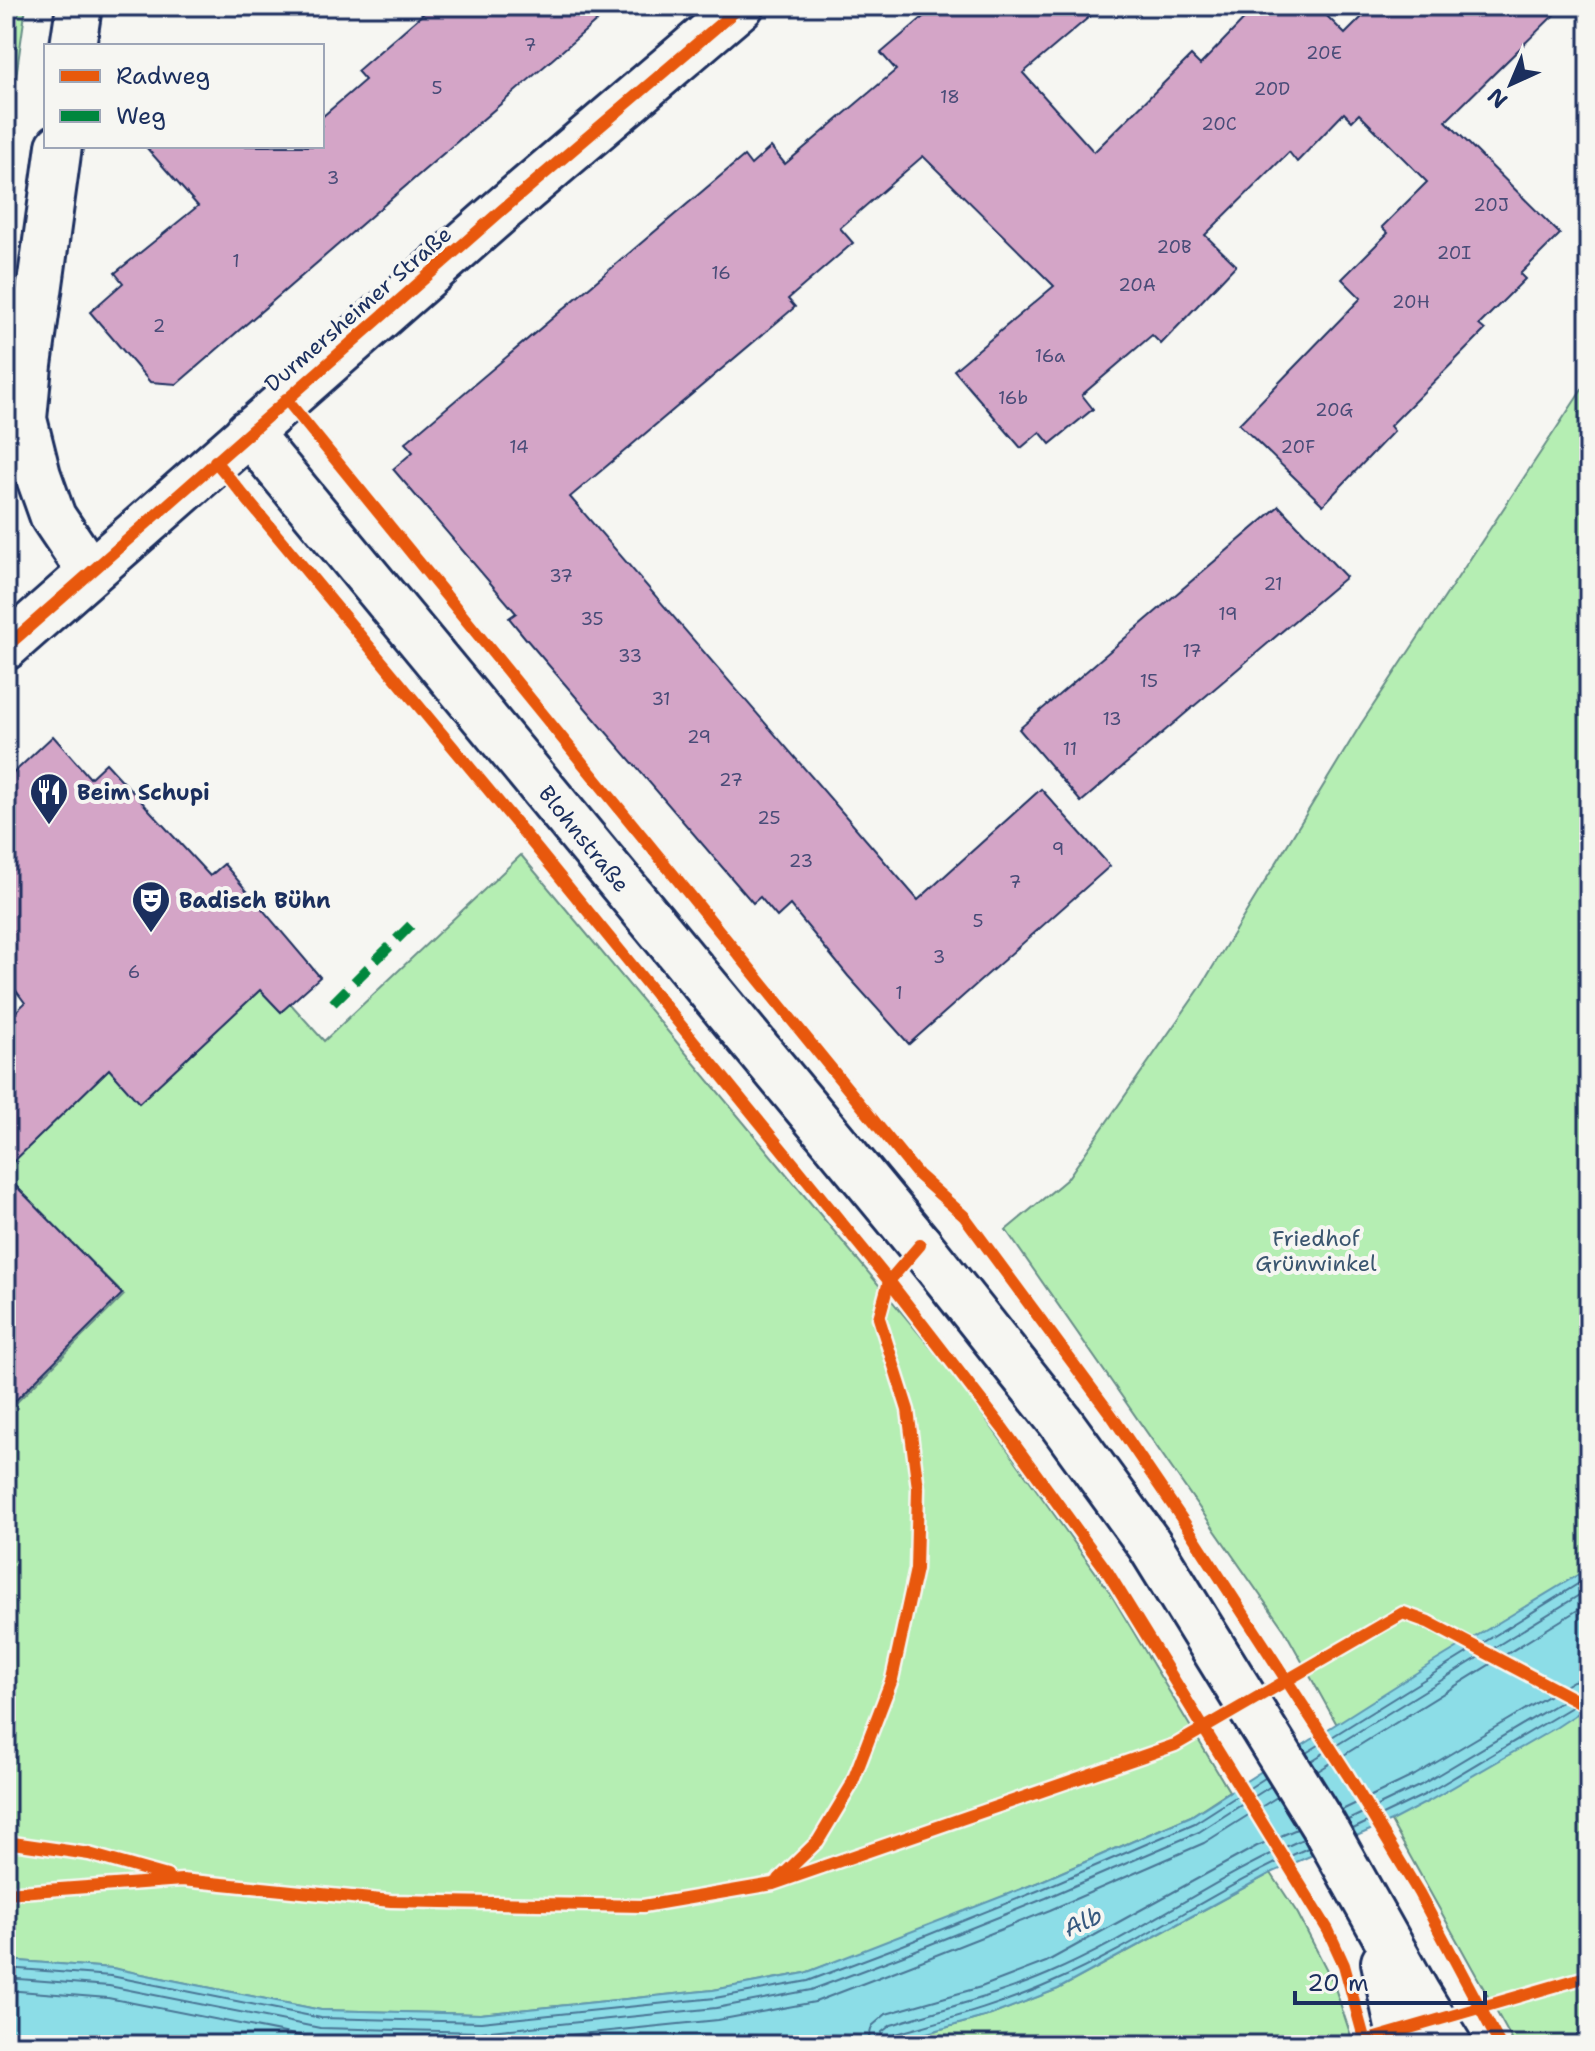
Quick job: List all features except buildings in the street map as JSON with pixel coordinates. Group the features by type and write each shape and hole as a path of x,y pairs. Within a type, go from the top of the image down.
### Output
{"street":[{"path":"73,44 79,6"},
{"name":"Durmersheimer Straße","path":"6,647 248,432 741,6"},
{"path":"59,148 24,419 38,475 53,517 90,572"},
{"name":"Blohnstraße","path":"248,432 920,1245 1059,1420 1149,1544 1366,1898"},
{"path":"1366,1898 1390,1983 1402,2045"},
{"path":"1366,1898 1449,2045"}],"green space":[{"path":"6,6 26,6 6,148"},
{"name":"Friedhof Grünwinkel","path":"1589,379 1589,2045 1515,2045 1285,1631 1006,1230 1067,1179 1200,988 1361,724"},
{"path":"521,855 957,1379 1109,1591 1229,1791 1191,1816 900,1938 805,1973 713,1990 480,2014 321,2010 112,1968 6,1960 6,1413 124,1295 6,1176 6,1169 109,1069 139,1102 260,990 281,1012 290,1003 324,1041"},
{"path":"1271,1873 1298,1914 1333,1982 1354,2045 884,2045 991,2015 1058,1989"}],"water":[{"name":"Alb","path":"1589,1568 1589,1706 1391,1821 1271,1873 1058,1989 991,2015 884,2045 6,2045 6,1960 112,1968 321,2010 480,2014 713,1990 805,1973 1039,1882 1191,1816 1432,1663"}],"marked path":[{"path":"333,1003 414,922"}],"cycle path":[{"path":"6,647 502,210 741,6"},
{"path":"286,399 918,1175 964,1216 1112,1416 1348,1775 1419,1893 1500,2045"},
{"path":"215,461 516,823 889,1281 1107,1571 1328,1930 1344,1965 1366,2045"},
{"path":"779,1879 818,1841 851,1786 892,1679 916,1569 918,1488 908,1410 879,1318 889,1281 920,1245"},
{"path":"6,1893 182,1880 391,1901 643,1906 773,1884 1175,1745 1403,1613 1428,1622 1589,1707"},
{"path":"6,1842 89,1854 167,1876"},
{"path":"1351,2045 1589,1976"}],"place":[{"name":"Beim Schupi","path":"49,826"},
{"name":"Badisch Bühn","path":"151,934"}]}
